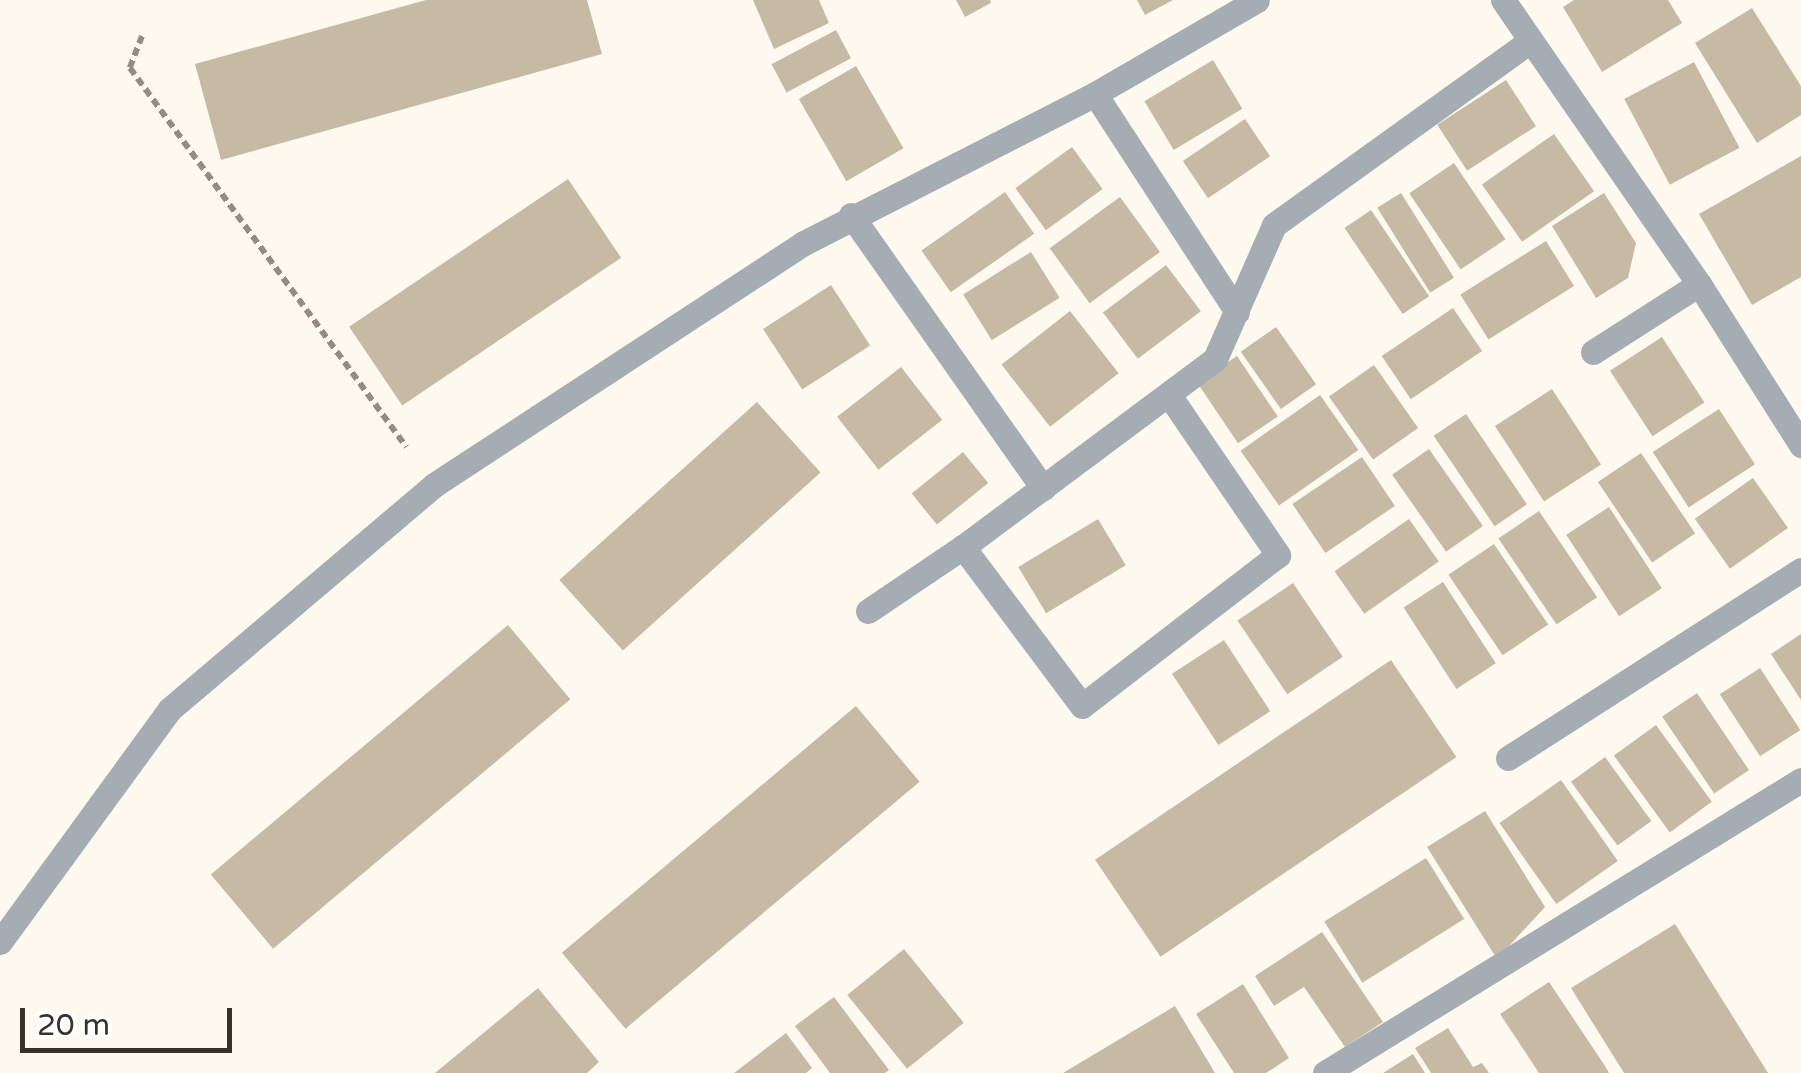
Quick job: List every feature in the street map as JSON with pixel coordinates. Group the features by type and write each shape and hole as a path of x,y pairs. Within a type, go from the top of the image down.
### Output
{"street":[{"path":"0,942 170,708 434,485 852,215 1095,94 1257,0"},
{"path":"1503,0 1699,284 1801,445"},
{"path":"868,610 963,546 1216,359 1274,224 1530,41"},
{"path":"1095,94 1237,312"},
{"path":"852,215 1043,488"},
{"path":"1594,352 1699,284"},
{"path":"963,546 1082,706 1278,555 1169,395"},
{"path":"1508,758 1801,570"},
{"path":"1325,1073 1801,780"}],"path":[{"path":"142,36 130,68 434,485"}],"building":[{"path":"426,0 587,0 602,54 221,160 195,64"},
{"path":"753,0 819,0 829,23 774,49"},
{"path":"956,0 990,0 991,3 965,17"},
{"path":"1137,0 1173,0 1145,15"},
{"path":"1574,0 1668,0 1682,23 1602,72 1563,7"},
{"path":"1752,8 1801,86 1801,115 1757,143 1695,43"},
{"path":"836,30 851,58 787,93 772,64"},
{"path":"1213,60 1242,109 1174,150 1144,101"},
{"path":"1694,62 1740,148 1670,185 1624,99"},
{"path":"856,66 904,148 846,181 799,99"},
{"path":"1506,80 1536,126 1467,171 1437,125"},
{"path":"1245,119 1270,156 1208,198 1183,161"},
{"path":"1554,134 1594,191 1522,242 1482,184"},
{"path":"1072,147 1103,189 1046,230 1015,188"},
{"path":"1801,156 1801,277 1752,305 1699,214"},
{"path":"1454,163 1505,239 1461,269 1409,193"},
{"path":"568,179 621,258 402,405 349,327"},
{"path":"1005,192 1034,234 951,292 921,251"},
{"path":"1401,193 1454,278 1430,293 1377,208"},
{"path":"1604,193 1636,243 1628,278 1596,298 1552,226"},
{"path":"1120,197 1160,252 1090,303 1050,248"},
{"path":"1371,210 1429,296 1403,314 1344,228"},
{"path":"1546,241 1574,286 1488,339 1460,295"},
{"path":"1031,252 1060,298 992,340 963,294"},
{"path":"1166,265 1201,311 1138,359 1103,313"},
{"path":"831,285 870,345 802,390 763,329"},
{"path":"1453,308 1482,351 1411,399 1382,356"},
{"path":"1070,311 1119,373 1050,427 1001,365"},
{"path":"1276,327 1316,384 1281,409 1241,352"},
{"path":"1662,337 1704,402 1652,436 1610,371"},
{"path":"1237,356 1278,417 1238,443 1197,383"},
{"path":"1374,365 1418,428 1373,460 1329,397"},
{"path":"901,367 942,420 878,470 837,417"},
{"path":"1552,389 1601,464 1544,502 1495,426"},
{"path":"1320,395 1358,450 1279,506 1241,451"},
{"path":"757,402 821,473 623,651 559,580"},
{"path":"1719,409 1755,464 1689,507 1653,452"},
{"path":"1466,414 1527,504 1495,526 1434,436"},
{"path":"1429,449 1483,526 1446,552 1392,475"},
{"path":"963,452 988,483 937,525 912,494"},
{"path":"1641,453 1695,533 1652,562 1598,482"},
{"path":"1362,457 1395,506 1325,553 1292,504"},
{"path":"1753,478 1788,528 1730,569 1695,519"},
{"path":"1609,507 1662,588 1619,616 1566,535"},
{"path":"1539,511 1597,597 1557,625 1498,538"},
{"path":"1098,519 1126,565 1046,613 1018,567"},
{"path":"1409,519 1439,562 1364,614 1334,571"},
{"path":"1494,544 1548,624 1503,655 1448,575"},
{"path":"1443,582 1496,663 1456,689 1404,608"},
{"path":"1293,583 1343,657 1287,694 1237,620"},
{"path":"508,625 570,699 273,949 211,874"},
{"path":"1801,634 1801,700 1771,654"},
{"path":"1224,640 1270,711 1218,745 1172,674"},
{"path":"1391,660 1456,757 1160,957 1095,860"},
{"path":"1760,668 1800,730 1760,756 1720,694"},
{"path":"1697,693 1749,770 1714,794 1662,716"},
{"path":"856,706 920,782 625,1029 562,953"},
{"path":"1656,725 1712,802 1670,832 1614,756"},
{"path":"1605,757 1651,821 1617,846 1571,782"},
{"path":"1561,780 1618,861 1556,904 1500,823"},
{"path":"1485,811 1545,907 1497,959 1427,847"},
{"path":"1426,858 1464,919 1362,983 1324,922"},
{"path":"1675,924 1768,1073 1624,1073 1571,988"},
{"path":"1322,932 1383,1022 1345,1047 1304,987 1274,1006 1255,976"},
{"path":"904,949 964,1023 907,1069 847,995"},
{"path":"1549,982 1609,1073 1539,1073 1500,1014"},
{"path":"1243,984 1289,1058 1266,1073 1234,1073 1196,1014"},
{"path":"538,988 599,1062 587,1073 435,1073"},
{"path":"834,997 889,1070 885,1073 830,1073 795,1026"},
{"path":"1175,1006 1215,1073 1063,1073"},
{"path":"1448,1028 1473,1067 1482,1063 1489,1073 1431,1073 1415,1048"},
{"path":"786,1033 812,1068 806,1073 734,1073"},
{"path":"1413,1054 1425,1073 1383,1073"}]}
